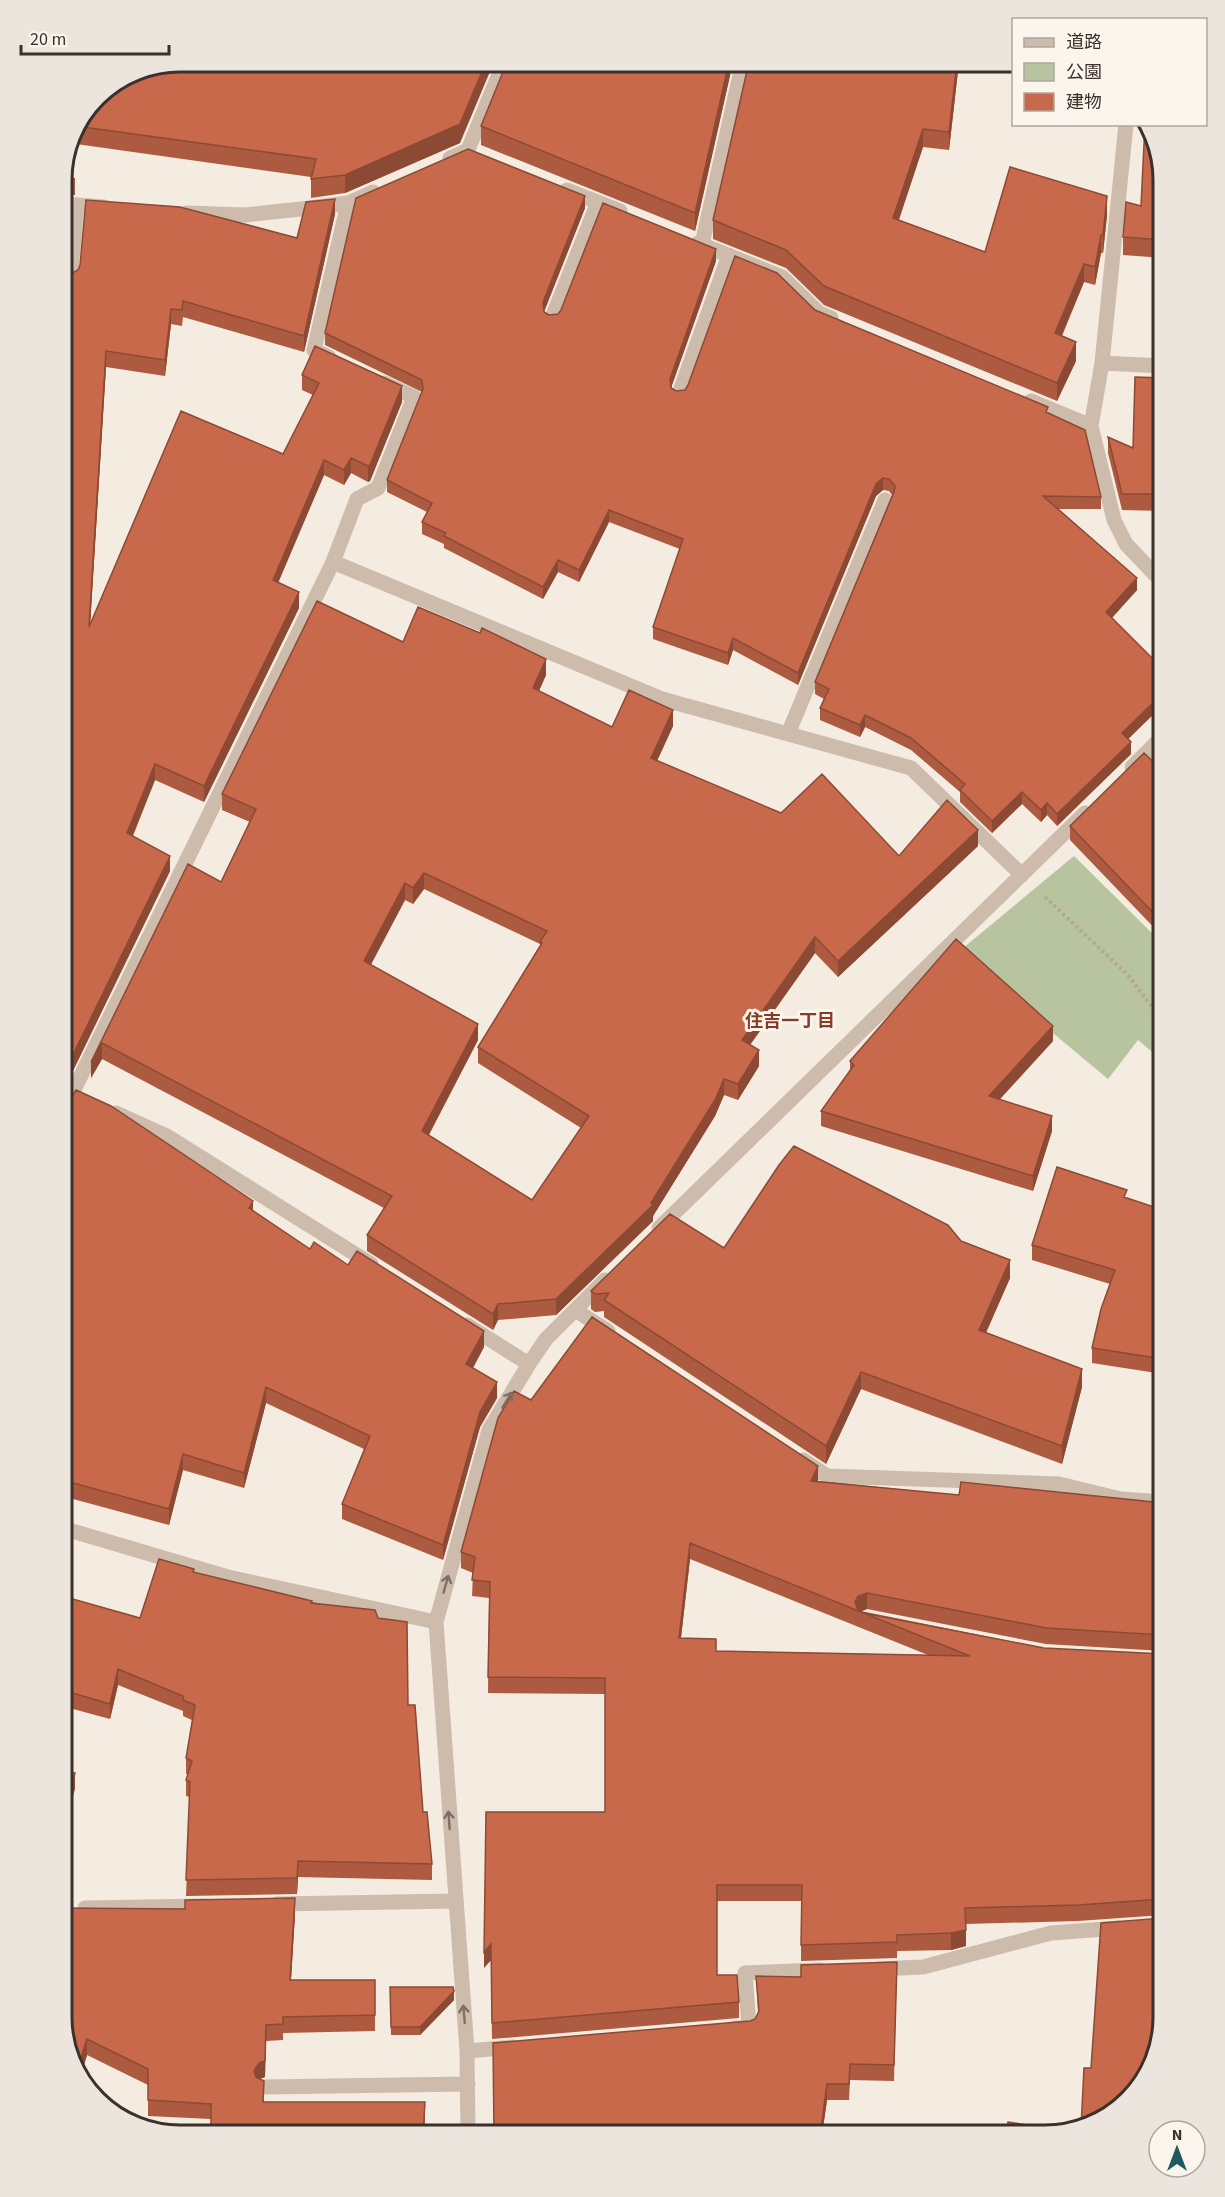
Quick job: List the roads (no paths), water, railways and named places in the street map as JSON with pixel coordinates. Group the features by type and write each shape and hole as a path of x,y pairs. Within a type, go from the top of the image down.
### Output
{"street":[{"path":"435,165 473,152 501,72"},
{"path":"702,244 741,72"},
{"path":"1126,126 1102,363 1091,426 1114,520 1126,544 1153,572"},
{"path":"169,212 245,215 348,203 392,184"},
{"path":"554,184 629,214"},
{"path":"552,318 598,202"},
{"path":"344,364 314,350 348,203"},
{"path":"72,205 123,209"},
{"path":"681,236 782,277 819,313 841,322"},
{"path":"678,394 729,255"},
{"path":"1102,363 1153,365"},
{"path":"72,1094 333,562 357,499 378,488 414,397 374,378"},
{"path":"1015,394 1091,426"},
{"path":"788,734 885,500"},
{"path":"333,562 662,699 911,768 1022,875"},
{"path":"1122,777 1153,747"},
{"path":"644,1243 1097,801"},
{"path":"104,1108 167,1136 379,1269"},
{"path":"468,2125 467,2051 436,1622 489,1430 546,1339 618,1268"},
{"path":"576,1310 624,1342"},
{"path":"459,1320 529,1364"},
{"path":"788,1450 827,1476 1059,1484 1120,1499 1153,1501"},
{"path":"72,1531 228,1577 436,1622"},
{"path":"266,1905 455,1901"},
{"path":"72,1909 219,1906"},
{"path":"863,1969 922,1967 1051,1934 1130,1927"},
{"path":"726,2029 749,2027 745,1973 840,1970"},
{"path":"467,2051 526,2046"},
{"path":"264,2087 468,2084"}],"district":[{"name":"住吉一丁目","path":"790,1021"}]}
